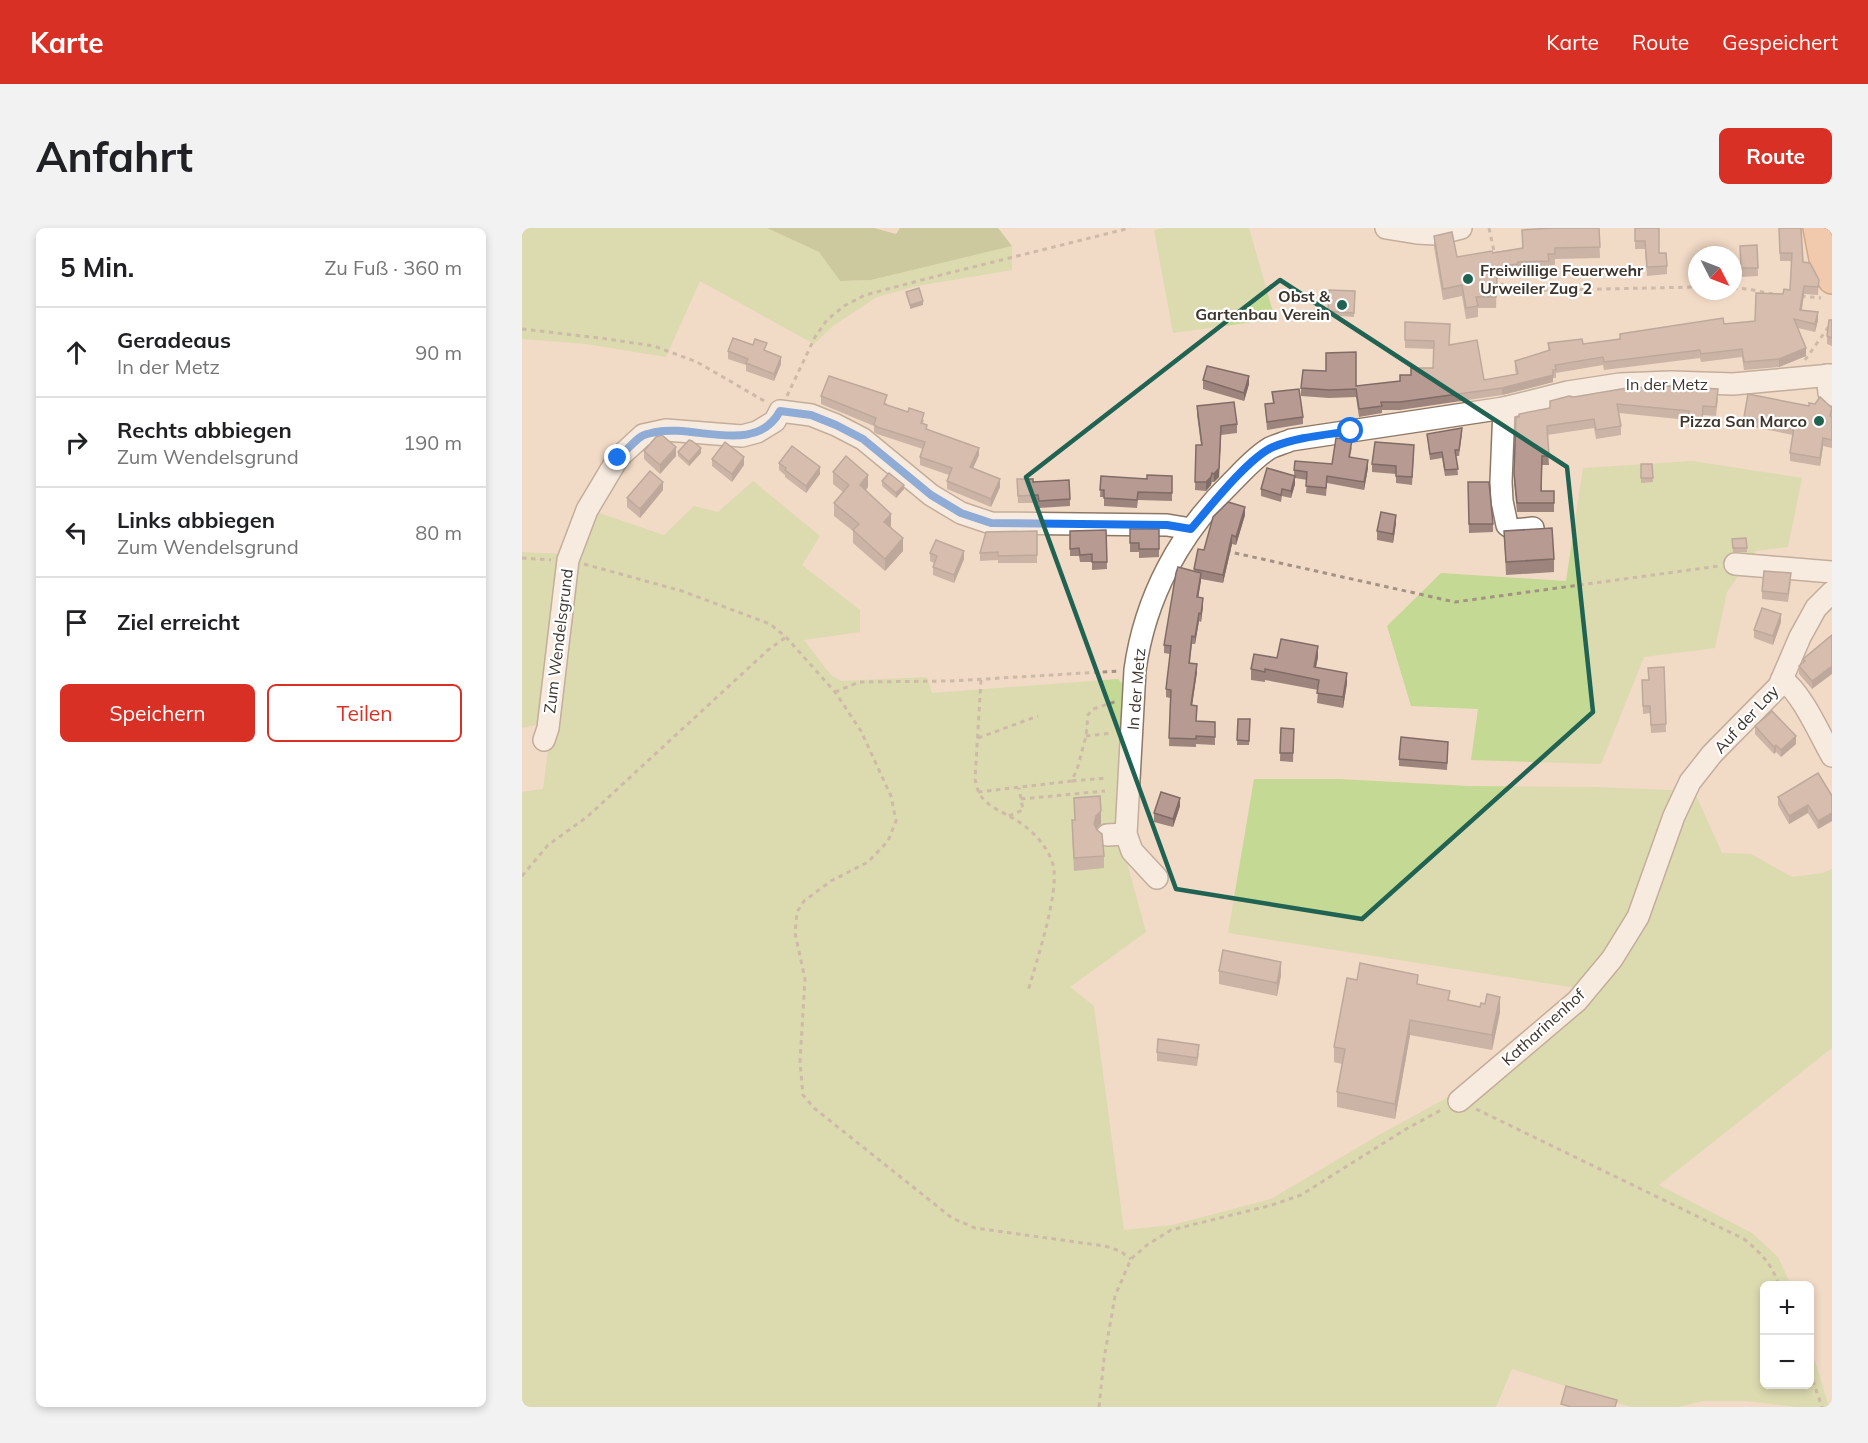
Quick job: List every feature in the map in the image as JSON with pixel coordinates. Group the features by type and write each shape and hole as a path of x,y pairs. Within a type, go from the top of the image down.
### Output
{"main road":[{"path":"1817,228 1829,289"}],"street":[{"path":"1386,228 1437,234 1461,228"},
{"name":"In der Metz","path":"1157,878 1117,835 1135,670 1145,621 1155,593 1191,529 1223,491 1270,448 1291,440 1504,408 1568,392 1620,384 1830,382"},
{"path":"1504,408 1502,501 1508,525 1514,530 1533,528"},
{"name":"Zum Wendelsgrund","path":"544,740 548,728 568,560 587,510 618,458 643,435 666,430 742,436 757,432 775,421 780,411"},
{"path":"780,411 811,415 863,439 931,495 961,513 991,523 1167,525 1191,529"},
{"path":"1735,564 1832,572"},
{"name":"Auf der Lay","path":"1690,782 1712,754 1770,696 1782,679 1800,637 1816,608 1832,592"},
{"path":"1782,679 1790,684 1802,702 1832,756"},
{"name":"Katharinenhof","path":"1459,1101 1577,1001 1612,959 1638,917 1674,816 1690,782"}],"path":[{"path":"522,329 654,346 697,362 780,411 814,337 844,306 866,295 1130,228"},
{"path":"1489,228 1497,261"},
{"path":"1499,272 1502,284 1511,291 1688,287"},
{"path":"1742,289 1782,294"},
{"path":"1792,296 1829,289"},
{"path":"1802,363 1808,358 1832,322"},
{"path":"1222,550 1455,602 1735,564"},
{"path":"522,558 568,560 682,591 770,624 786,637 835,692 861,731 891,796 896,821 888,841 868,862 831,881 804,901 797,912 795,933 805,979 800,1062 803,1095 814,1108 952,1218 975,1228 1106,1246 1120,1251 1131,1259"},
{"path":"522,876 548,845 587,817 768,650 786,637"},
{"path":"835,692 859,682 981,680 1135,670"},
{"path":"981,680 975,779 978,792 989,804 1025,826 1041,841 1053,864 1055,880 1048,918 1028,991"},
{"path":"1072,781 1086,736 1088,715 1094,709 1133,698"},
{"path":"977,738 1038,716"},
{"path":"1086,736 1113,733"},
{"path":"978,792 1107,778"},
{"path":"1009,816 1023,810 1019,788"},
{"path":"1021,799 1105,791"},
{"path":"1099,1407 1104,1359 1115,1296 1131,1259 1147,1245 1171,1230 1272,1205 1301,1195 1406,1129 1459,1101 1744,1239 1763,1254 1775,1272 1778,1281"},
{"path":"1814,1385 1822,1407"}],"highlighted area":[{"path":"1280,280 1567,467 1593,712 1362,919 1176,889 1026,477"}],"green space":[{"path":"522,228 767,228 819,252 840,281 871,280 1012,246 1012,270 917,286 877,297 833,326 814,344 700,281 666,357 587,344 522,339"},
{"path":"767,228 874,228 896,234 900,228 998,228 1012,246 871,280 840,281 819,252"},
{"path":"1249,228 1275,319 1173,333 1154,230"},
{"path":"1692,461 1802,478 1788,547 1756,551 1727,592 1715,648 1644,657 1601,764 1471,760 1478,709 1411,706 1387,626 1441,573 1566,581 1583,468"},
{"path":"753,481 820,536 802,565 860,610 860,632 804,640 831,675 841,681 927,677 932,693 1118,679 1127,688 1120,837 1146,932 1070,987 1094,1006 1124,1230 1172,1225 1271,1199 1377,1136 1454,1094 1576,988 1228,933 1254,779 1339,779 1468,786 1596,787 1694,791 1722,853 1751,854 1792,877 1823,873 1832,869 1832,1048 1659,1185 1752,1233 1778,1257 1789,1281 1760,1281 1760,1389 1814,1389 1814,1358 1829,1407 1797,1407 1746,1401 1702,1401 1678,1407 1631,1407 1512,1369 1496,1407 522,1407 522,792 543,789 568,595 593,511 664,535 694,506 718,512"},
{"path":"522,552 563,554 545,723 522,728"}],"building":[{"path":"1599,228 1600,247 1555,248 1555,254 1548,254 1549,261 1518,262 1518,264 1495,267 1496,297 1476,297 1478,306 1466,308 1462,285 1443,289 1434,236 1452,232 1457,257 1523,248 1522,230"},
{"path":"1635,228 1659,228 1659,253 1666,253 1667,266 1647,267 1645,241 1635,241"},
{"path":"1779,228 1801,228 1803,262 1810,263 1819,280 1818,287 1804,286 1800,310 1818,312 1815,324 1794,319 1806,348 1779,359 1744,362 1742,349 1701,354 1700,350 1604,362 1603,357 1555,365 1556,370 1553,370 1553,375 1502,388 1400,402 1381,402 1382,406 1359,409 1356,389 1301,388 1303,370 1326,371 1326,353 1356,352 1356,386 1400,381 1400,375 1411,375 1411,368 1433,368 1434,341 1405,340 1405,322 1450,324 1449,345 1477,340 1484,380 1518,374 1515,361 1550,350 1548,343 1582,339 1583,344 1620,339 1620,334 1723,318 1724,324 1755,321 1756,293 1783,294 1784,289 1790,290 1792,253 1780,253"},
{"path":"1757,245 1758,268 1742,268 1742,246 1740,246"},
{"path":"919,288 923,301 910,305 906,292"},
{"name":"Obst & Gartenbau Verein","path":"1329,290 1355,291 1354,313 1328,311"},
{"path":"1829,320 1832,320 1832,338 1827,336"},
{"path":"733,338 753,345 755,339 767,343 764,350 781,357 774,374 746,363 748,359 728,351"},
{"path":"1207,366 1249,376 1244,393 1203,380"},
{"path":"829,376 887,395 884,404 908,412 909,408 924,413 921,423 927,425 926,429 979,448 970,467 1000,479 991,499 947,481 952,468 920,457 925,442 877,427 874,424 876,418 821,396"},
{"path":"1671,386 1718,389 1716,407 1703,406 1702,420 1688,418 1689,411 1617,404 1621,426 1596,430 1594,419 1547,426 1549,456 1542,456 1541,491 1554,491 1554,503 1517,503 1514,473 1516,417 1519,417 1519,414 1550,408 1550,401 1569,396 1627,388"},
{"path":"1299,389 1303,417 1267,422 1265,404 1274,403 1272,392"},
{"path":"1748,394 1809,406 1809,403 1815,404 1820,397 1832,408 1830,416 1832,417 1832,440 1823,438 1820,458 1790,453 1794,427 1744,417"},
{"path":"1234,402 1237,424 1221,426 1219,468 1206,482 1195,482 1196,445 1202,445 1197,406"},
{"path":"1462,428 1459,450 1455,450 1458,469 1445,470 1442,452 1430,454 1427,434"},
{"path":"662,435 676,447 660,465 644,451 656,437"},
{"path":"1336,438 1352,440 1349,457 1368,460 1364,482 1327,476 1326,488 1306,486 1307,472 1294,470 1295,461 1332,464"},
{"path":"689,440 701,448 689,462 678,452"},
{"path":"725,442 744,457 732,474 712,459"},
{"path":"1375,442 1414,445 1412,477 1396,476 1396,466 1372,464"},
{"path":"792,446 820,467 806,486 779,463"},
{"path":"846,456 868,475 860,485 891,514 884,522 903,538 885,559 853,530 859,524 834,503 849,485 833,472"},
{"path":"1641,464 1652,464 1653,478 1641,478"},
{"path":"1267,468 1295,476 1291,491 1282,489 1281,495 1261,489"},
{"path":"650,471 663,482 640,509 627,498"},
{"path":"889,473 904,485 896,493 882,481"},
{"path":"1147,475 1172,476 1172,493 1138,492 1137,500 1104,498 1104,490 1100,490 1101,476 1147,479"},
{"path":"1017,479 1033,479 1033,482 1069,480 1070,499 1039,501 1038,495 1018,496"},
{"path":"1468,482 1489,482 1493,524 1469,524"},
{"path":"1228,502 1245,507 1236,537 1232,535 1223,575 1194,569 1198,549 1204,550 1213,517"},
{"path":"1381,512 1396,515 1393,534 1377,531"},
{"path":"1552,528 1554,559 1506,562 1504,531"},
{"path":"1130,529 1159,529 1159,549 1139,549 1139,543 1130,543"},
{"path":"1106,530 1107,562 1092,562 1092,554 1080,555 1079,548 1070,549 1070,531"},
{"path":"1037,531 1037,555 998,556 998,552 980,553 986,532"},
{"path":"1746,538 1747,548 1733,548 1732,539"},
{"path":"936,540 964,551 954,575 933,567 937,556 930,553"},
{"path":"1178,567 1201,573 1197,597 1203,598 1201,614 1199,613 1195,637 1192,636 1189,663 1197,664 1191,705 1197,706 1196,721 1215,722 1215,737 1169,738 1171,690 1166,689 1171,646 1164,645"},
{"path":"1764,571 1791,573 1788,594 1762,591"},
{"path":"1762,608 1781,614 1773,636 1754,630"},
{"path":"1832,635 1832,666 1812,681 1799,666 1805,661 1803,659"},
{"path":"1281,639 1318,646 1314,667 1347,673 1343,697 1317,693 1319,680 1265,669 1265,672 1251,669 1254,654 1277,658"},
{"path":"1664,667 1666,724 1651,725 1650,706 1643,706 1642,680 1649,680 1648,668"},
{"path":"1772,711 1796,736 1781,750 1776,745 1774,747 1755,726"},
{"path":"1238,719 1250,719 1249,741 1237,740"},
{"path":"1281,728 1294,729 1293,753 1280,753"},
{"path":"1401,737 1448,742 1447,763 1399,759"},
{"path":"1818,773 1832,796 1832,813 1818,821 1808,805 1789,816 1778,797"},
{"path":"1161,792 1180,798 1173,819 1154,813"},
{"path":"1100,796 1101,811 1096,816 1094,824 1102,834 1104,856 1074,858 1072,820 1075,820 1074,798"},
{"path":"1223,950 1281,962 1277,983 1219,971"},
{"path":"1360,963 1418,975 1417,984 1450,991 1448,1000 1480,1007 1481,1003 1485,1004 1487,994 1500,997 1492,1035 1410,1020 1395,1104 1337,1092 1345,1049 1334,1047 1347,978 1357,980"},
{"path":"1158,1039 1199,1045 1197,1058 1157,1052"},
{"path":"1566,1386 1617,1400 1615,1407 1571,1407 1561,1404"}],"place":[{"name":"Freiwillige Feuerwehr Urweiler Zug 2","path":"1468,279"},
{"name":"Obst & Gartenbau Verein","path":"1342,305"},
{"name":"Pizza San Marco","path":"1819,421"}],"route":[{"path":"618,458 643,435 666,430 742,436 757,432 775,421 780,411 811,415 863,439 931,495 961,513 991,523 1167,525 1191,529 1223,491 1270,448 1291,440 1351,431"}]}
